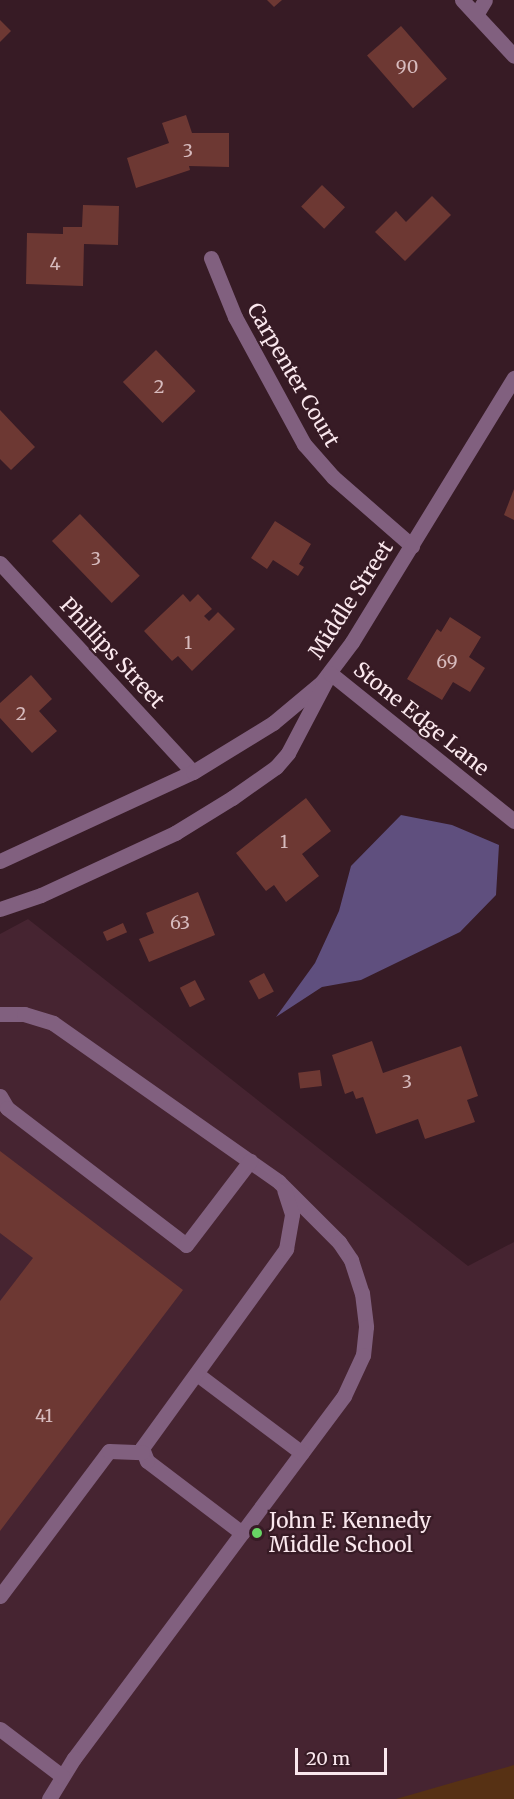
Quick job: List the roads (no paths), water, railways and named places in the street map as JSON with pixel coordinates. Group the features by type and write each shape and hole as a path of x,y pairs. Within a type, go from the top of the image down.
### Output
{"street":[{"path":"462,0 514,56"},
{"path":"476,15 485,0"},
{"name":"Carpenter Court","path":"211,258 235,317 304,444 333,477 412,546"},
{"name":"Middle Street","path":"0,861 193,772 273,723 330,673 412,546 514,378"},
{"name":"Phillips Street","path":"0,563 193,772"},
{"path":"0,909 41,896 175,833 241,792 288,753 330,673"},
{"name":"Stone Edge Lane","path":"330,673 514,821"},
{"path":"0,1014 24,1014 53,1023 279,1182 339,1242 358,1277 365,1312 366,1338 358,1371 344,1396 62,1776 49,1799"},
{"path":"0,1096 7,1108 186,1245 250,1161"},
{"path":"242,1533 147,1461 142,1452 144,1442 197,1374 286,1249 292,1214 279,1182"},
{"path":"197,1374 302,1453"},
{"path":"0,1596 109,1451 142,1452"},
{"path":"0,1729 62,1776"}],"place":[{"name":"John F. Kennedy Middle School","path":"257,1533"}]}
